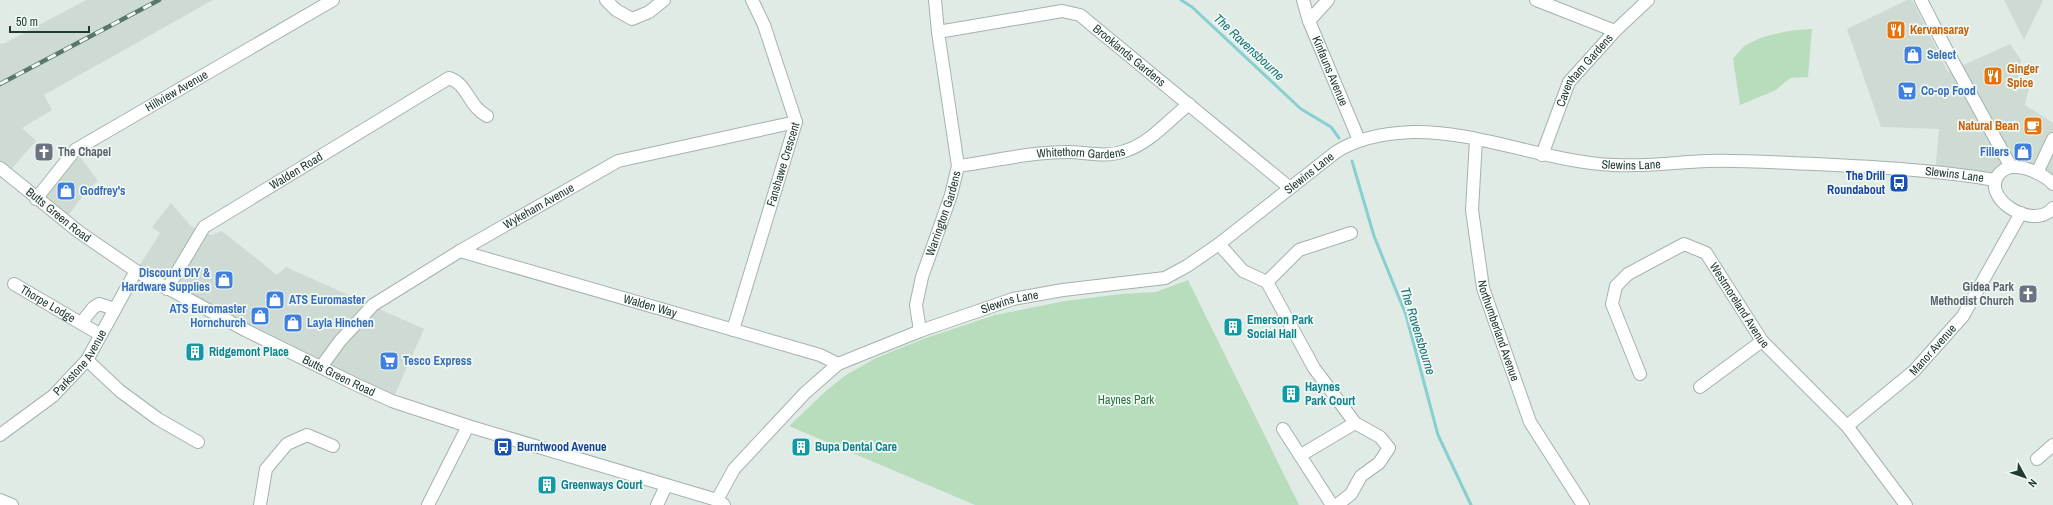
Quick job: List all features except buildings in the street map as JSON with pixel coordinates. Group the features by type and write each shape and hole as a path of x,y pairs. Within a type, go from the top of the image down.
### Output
{"street":[{"name":"Hillview Avenue","path":"36,199 76,150 333,0"},
{"path":"606,0 616,10 632,19 649,12 664,0"},
{"name":"Fanshawe Crescent","path":"733,330 796,122 764,25 752,0"},
{"name":"Warrington Gardens","path":"920,331 916,305 922,277 951,195 958,166 938,32 935,0"},
{"name":"Kinfauns Avenue","path":"1303,0 1309,22 1359,140"},
{"path":"1309,22 1328,0"},
{"path":"1536,0 1615,31"},
{"name":"Cavenham Gardens","path":"1542,156 1569,82 1615,31 1648,0"},
{"path":"1922,0 1946,51 2011,167"},
{"name":"Brooklands Gardens","path":"938,32 1062,11 1080,15 1290,188"},
{"name":"Walden Road","path":"167,289 204,227 449,78 458,81 478,111 487,116"},
{"name":"Whitethorn Gardens","path":"958,166 1036,154 1068,152 1101,156 1125,151 1145,141 1189,104"},
{"name":"Wykeham Avenue","path":"321,367 340,340 373,304 618,161 796,122"},
{"name":"Slewins Lane","path":"721,503 734,469 805,392 838,364 920,331 1013,299 1063,290 1165,278 1187,266 1219,244 1341,149 1359,140 1384,134 1413,132 1441,134 1476,140 1542,156 1613,165 1724,161 1886,167 1966,175 1995,180"},
{"path":"2037,173 2053,139"},
{"name":"Northumberland Avenue","path":"1476,140 1472,210 1482,288 1530,422 1583,505"},
{"path":"2051,214 2037,216 2021,213 1999,198 1995,189 1995,180 2003,171 2011,167 2023,168 2037,173 2053,184"},
{"name":"Butts Green Road","path":"0,168 36,199 79,232 136,271 247,331 392,400 468,426 721,503"},
{"name":"Manor Avenue","path":"1847,426 1914,371 1963,316 2021,213"},
{"path":"1267,282 1299,250 1351,233"},
{"path":"1219,244 1243,271 1267,282 1314,368 1355,423 1380,437 1390,448 1379,463 1361,476 1350,494 1337,505"},
{"name":"Westmoreland Avenue","path":"1640,374 1612,304 1616,286 1628,274 1684,244 1706,253 1762,341 1847,426 1906,505"},
{"name":"Walden Way","path":"460,252 820,355 838,364"},
{"name":"Parkstone Avenue","path":"0,435 53,396 87,360 136,271"},
{"name":"Thorpe Lodge","path":"14,284 101,335"},
{"name":"Thorpe Lodge","path":"80,323 93,308 99,304 115,309"},
{"path":"1700,387 1762,341"},
{"path":"87,360 120,391 158,419 198,442"},
{"path":"1301,455 1355,423"},
{"path":"428,505 468,426"},
{"path":"1284,429 1332,505"},
{"path":"260,505 266,469 287,444 307,435 333,446"},
{"path":"2037,459 2053,445"},
{"path":"656,505 666,486"},
{"path":"0,500 12,505"}],"shaded area":[{"path":"86,0 213,0 44,95 52,110 22,128 36,141 7,174 0,168 0,43 3,44"},
{"path":"1907,0 1912,0 1948,72 2010,44 2021,60 2018,79 2029,88 2025,105 2053,123 2053,177 2011,167 1995,180 1935,172 1939,129 1881,127 1847,29"},
{"path":"2004,0 2043,0 2024,40"},
{"path":"75,150 98,181 88,189 64,221 36,199"},
{"path":"171,203 191,226 211,235 222,231 277,275 286,267 424,329 392,401 136,271 160,233 152,227"}],"green space":[{"path":"1812,29 1808,77 1790,78 1776,90 1740,105 1733,59 1742,48 1753,41 1769,35 1795,30"},
{"name":"Haynes Park","path":"1188,280 1299,505 975,505 789,426 827,390 846,375 876,358 923,339 995,315 1065,301 1121,294 1156,292"}],"waterway":[{"name":"The Ravensbourne","path":"1181,0 1192,7 1301,109 1331,127 1339,138"},
{"name":"The Ravensbourne","path":"1352,161 1374,236 1406,315 1438,435 1471,505"}],"railway":[{"path":"0,84 159,0"}],"place":[{"name":"Kervansaray","path":"1896,30"},
{"name":"Select","path":"1913,55"},
{"name":"Ginger Spice","path":"1993,76"},
{"name":"Co-op Food","path":"1907,91"},
{"name":"Natural Bean","path":"2033,126"},
{"name":"The Chapel","path":"44,152"},
{"name":"Fillers","path":"2023,152"},
{"name":"The Drill Roundabout","path":"1899,183"},
{"name":"Godfrey's","path":"66,191"},
{"name":"Discount DIY & Hardware Supplies","path":"224,280"},
{"name":"Gidea Park Methodist Church","path":"2028,294"},
{"name":"ATS Euromaster","path":"275,300"},
{"name":"ATS Euromaster Hornchurch","path":"260,316"},
{"name":"Layla Hinchen","path":"293,323"},
{"name":"Emerson Park Social Hall","path":"1233,327"},
{"name":"Ridgemont Place","path":"195,352"},
{"name":"Tesco Express","path":"389,361"},
{"name":"Haynes Park Court","path":"1291,394"},
{"name":"Burntwood Avenue","path":"503,447"},
{"name":"Bupa Dental Care","path":"801,447"},
{"name":"Greenways Court","path":"547,485"}]}
